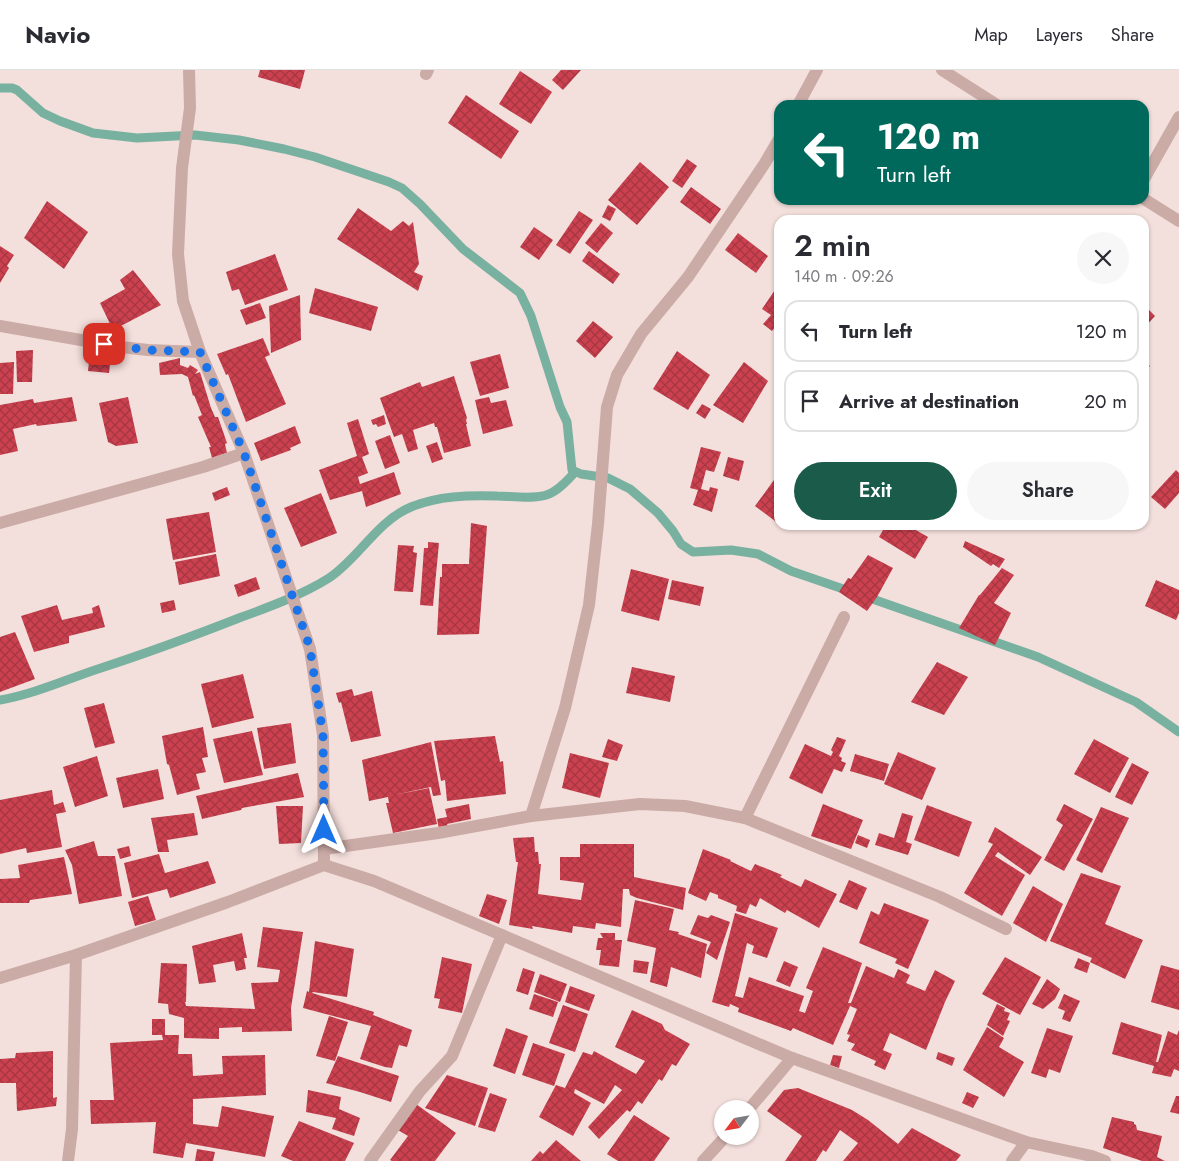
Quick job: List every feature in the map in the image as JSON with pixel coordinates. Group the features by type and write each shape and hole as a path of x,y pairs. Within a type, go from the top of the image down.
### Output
{"street":[{"path":"189,70 190,108 182,168 178,254 183,301 200,352 244,453 310,648 323,735 324,865"},
{"path":"801,100 817,70"},
{"path":"942,70 989,100"},
{"path":"1149,170 1179,117"},
{"path":"531,816 565,708 589,605 598,524 607,407 616,375 641,334 688,276 774,148"},
{"path":"1149,202 1179,221"},
{"path":"0,326 121,347 200,352"},
{"path":"0,523 194,469 244,453"},
{"path":"745,818 844,617"},
{"path":"324,850 438,833 531,816 640,804 685,806 745,818 940,897 1006,929"},
{"path":"0,978 76,955 228,902 324,865 374,881 792,1058 1026,1142 1092,1156 1105,1161"},
{"path":"370,1161 420,1091 452,1056 502,935"},
{"path":"68,1161 72,1129 76,955"},
{"path":"757,1100 792,1058"},
{"path":"1012,1161 1026,1142"},
{"path":"703,1161 718,1145"}],"building":[{"path":"260,70 305,70 300,89 258,77"},
{"path":"561,70 581,70 563,90 552,80"},
{"path":"520,71 552,92 531,124 499,104"},
{"path":"466,95 519,131 501,159 448,123"},
{"path":"687,159 697,166 682,188 672,181"},
{"path":"640,162 669,187 637,225 608,200"},
{"path":"691,187 721,209 710,224 680,202"},
{"path":"47,201 88,232 64,269 24,238"},
{"path":"608,205 616,209 610,221 602,217"},
{"path":"358,208 391,231 403,221 409,226 413,222 419,264 414,272 423,276 418,291 337,239"},
{"path":"579,211 593,220 570,254 556,245"},
{"path":"601,223 613,233 597,253 585,243"},
{"path":"534,227 553,240 539,260 520,247"},
{"path":"738,233 768,256 756,273 725,250"},
{"path":"0,246 14,255 0,283"},
{"path":"589,251 620,274 613,284 582,261"},
{"path":"275,254 288,290 245,305 239,289 232,291 226,272"},
{"path":"133,270 161,305 113,330 100,303 125,289 120,280"},
{"path":"315,288 378,307 371,331 309,313"},
{"path":"774,291 774,329 772,331 763,324 771,315 762,309"},
{"path":"300,295 301,340 271,353 269,306"},
{"path":"260,303 266,318 246,325 240,310"},
{"path":"1149,310 1155,316 1149,323"},
{"path":"593,321 613,337 595,358 576,341"},
{"path":"263,338 270,355 265,357 286,404 246,422 228,374 226,375 217,354"},
{"path":"33,350 32,382 17,382 16,351"},
{"path":"677,351 710,375 688,410 653,389"},
{"path":"90,353 111,356 109,373 88,371"},
{"path":"500,354 509,388 480,396 470,362"},
{"path":"180,358 180,365 188,368 190,365 198,370 195,374 200,372 211,408 215,417 218,417 227,443 225,444 227,453 212,458 209,447 211,447 198,417 202,415 193,396 188,377 182,374 160,375 159,363"},
{"path":"14,362 13,394 0,394 0,363"},
{"path":"744,362 768,381 743,423 713,405"},
{"path":"454,376 467,418 466,424 471,446 444,453 437,427 435,427 434,423 413,430 418,449 408,452 402,434 394,437 380,398 420,382 422,387"},
{"path":"72,397 77,421 37,426 36,424 13,429 18,451 0,455 0,405 33,399 34,403"},
{"path":"128,397 138,443 116,446 108,442 99,403"},
{"path":"489,397 491,403 506,400 513,426 483,434 475,400"},
{"path":"702,404 711,409 705,419 696,413"},
{"path":"384,415 386,424 378,427 376,424 373,425 371,420"},
{"path":"358,419 369,454 362,457 368,473 358,477 360,484 394,472 401,494 366,507 362,491 330,500 319,470 357,456 347,423"},
{"path":"295,426 301,443 290,448 291,450 261,461 254,443"},
{"path":"390,435 400,463 385,469 375,441"},
{"path":"437,442 443,459 432,463 426,446"},
{"path":"701,447 721,452 714,472 706,470 701,489 709,491 710,487 718,489 712,512 693,505 698,490 690,488"},
{"path":"728,457 744,461 739,481 723,476"},
{"path":"1176,470 1179,473 1179,493 1165,509 1151,497"},
{"path":"774,480 774,520 755,506"},
{"path":"227,487 230,495 215,501 212,493"},
{"path":"321,493 337,533 301,547 284,508"},
{"path":"209,512 216,552 173,560 166,519"},
{"path":"471,523 487,526 479,634 437,635 442,564 469,564"},
{"path":"883,530 916,530 928,537 915,559 879,537"},
{"path":"965,541 1005,559 999,568 993,564 991,566 963,547"},
{"path":"428,542 439,543 433,606 420,605 424,548 428,548"},
{"path":"398,545 414,546 413,552 417,553 413,592 394,591"},
{"path":"216,554 220,576 179,585 175,562"},
{"path":"868,555 893,568 867,611 839,592 848,578 851,579"},
{"path":"1002,568 1014,575 994,603 1011,613 995,645 959,628 979,595"},
{"path":"631,569 669,579 659,621 621,611"},
{"path":"256,577 260,589 238,597 234,585"},
{"path":"672,580 704,587 700,606 668,599"},
{"path":"1156,580 1179,590 1179,613 1176,620 1145,606"},
{"path":"174,600 176,610 162,613 160,603"},
{"path":"57,605 62,620 93,613 92,608 99,605 105,627 69,636 69,643 34,652 21,616"},
{"path":"15,632 35,679 0,692 0,637"},
{"path":"937,662 968,677 944,715 911,702"},
{"path":"632,667 675,676 670,702 626,693"},
{"path":"243,674 254,718 212,728 201,684"},
{"path":"352,689 354,696 372,691 381,736 351,742 341,702 339,703 336,693"},
{"path":"104,703 115,743 95,748 84,708"},
{"path":"291,723 296,763 264,769 257,728"},
{"path":"203,727 208,757 202,758 206,772 196,774 200,789 177,795 169,765 167,764 162,736"},
{"path":"252,731 263,775 224,783 213,739"},
{"path":"495,736 500,762 503,761 506,794 447,801 445,780 441,781 434,741"},
{"path":"837,737 846,740 839,756 842,758 841,761 846,763 842,772 834,769 822,794 789,778 805,744 831,756 833,752 831,750"},
{"path":"608,739 623,745 617,761 602,757"},
{"path":"1094,739 1129,758 1110,793 1074,774"},
{"path":"431,742 441,795 433,796 431,787 394,795 429,788 437,824 393,833 386,803 389,803 388,797 369,801 362,760"},
{"path":"898,752 936,768 922,800 884,784"},
{"path":"570,753 609,763 600,798 562,788"},
{"path":"855,754 889,764 884,781 850,771"},
{"path":"97,756 108,796 75,807 63,767"},
{"path":"1132,763 1149,772 1132,805 1115,797"},
{"path":"158,769 164,799 123,808 116,778"},
{"path":"298,773 304,797 242,808 241,810 202,819 196,796"},
{"path":"52,790 54,805 63,802 66,812 56,814 62,847 27,853 26,848 0,854 0,800"},
{"path":"469,804 471,819 447,824 448,826 439,829 437,819 447,817 445,809"},
{"path":"823,804 863,820 851,849 811,836"},
{"path":"1064,804 1093,819 1064,871 1044,860 1063,825 1056,820"},
{"path":"927,805 972,822 959,857 914,840"},
{"path":"276,806 303,806 301,843 279,844"},
{"path":"1101,807 1129,818 1102,873 1076,860"},
{"path":"194,813 198,835 167,840 169,852 158,852 151,818"},
{"path":"902,813 913,816 906,842 912,844 908,855 875,845 879,833 894,838"},
{"path":"995,827 1042,857 1030,875 998,852 995,856 1025,875 1002,916 964,893 993,844 988,842"},
{"path":"858,835 870,840 867,848 855,843"},
{"path":"534,837 535,852 538,852 539,864 541,864 538,894 581,900 584,883 560,880 560,857 580,857 580,844 634,844 634,877 686,888 683,910 637,898 630,895 629,889 623,889 621,927 596,923 595,929 573,926 572,933 532,926 533,929 509,925 518,862 516,862 513,838"},
{"path":"94,841 98,856 115,856 122,896 79,904 72,865 65,850"},
{"path":"129,846 131,856 120,859 117,849"},
{"path":"703,849 731,860 751,871 755,864 782,875 780,877 801,887 805,879 837,894 819,928 787,910 785,913 760,898 756,907 750,904 746,914 736,911 737,906 718,898 718,895 710,892 706,901 688,893"},
{"path":"159,854 165,873 208,861 216,883 170,898 167,889 132,898 124,863"},
{"path":"64,857 72,894 30,900 29,903 0,903 0,879 20,878 18,865"},
{"path":"1081,873 1121,886 1105,924 1143,940 1125,979 1090,962 1092,958 1050,941"},
{"path":"849,880 867,888 857,910 839,902"},
{"path":"1033,886 1063,904 1046,942 1013,923"},
{"path":"487,894 507,900 499,924 479,916"},
{"path":"148,896 156,920 135,926 128,902"},
{"path":"635,900 674,909 669,930 679,932 678,934 707,944 701,978 671,967 667,987 650,982 656,948 627,941"},
{"path":"884,903 929,920 908,969 895,963 897,959 859,943 871,911 879,915"},
{"path":"735,913 778,928 767,958 752,953 754,946 747,943 735,996 743,998 749,977 804,996 799,1011 805,1013 813,991 806,988 823,947 862,963 848,1003 851,1003 866,966 894,978 898,969 910,975 906,983 925,991 935,970 955,981 926,1050 890,1033 883,1050 892,1054 885,1070 874,1065 876,1061 851,1050 855,1044 847,1041 850,1035 847,1034 857,1009 850,1006 833,1045 793,1028 791,1031 738,1012 739,1008 730,1004 729,1007 712,1002"},
{"path":"698,915 708,918 711,915 730,922 717,960 706,953 711,942 690,934"},
{"path":"263,927 303,932 291,1008 292,1031 242,1032 242,1027 219,1028 219,1039 184,1038 184,1018 169,1014 168,1004 158,1003 161,963 187,964 186,1006 255,1009 251,983 278,982 280,970 257,967"},
{"path":"242,933 247,958 244,958 246,969 236,971 234,961 213,965 216,982 199,984 192,946"},
{"path":"600,933 615,933 615,940 622,940 619,967 599,965 601,950 596,950 598,938 603,938"},
{"path":"315,941 354,949 347,997 312,993 374,1012 373,1015 412,1030 407,1047 399,1045 392,1068 360,1059 371,1026 303,1008 307,991 309,992"},
{"path":"442,957 472,964 462,1013 438,1008 440,999 434,998"},
{"path":"1005,957 1041,977 1020,1015 982,994"},
{"path":"1078,958 1090,963 1087,973 1074,968"},
{"path":"634,960 649,962 647,974 633,972"},
{"path":"784,961 798,967 790,987 776,981"},
{"path":"1161,965 1179,970 1179,1010 1151,1002"},
{"path":"523,968 535,972 528,995 516,991"},
{"path":"540,974 567,984 560,1002 534,992"},
{"path":"1047,979 1060,989 1055,999 1043,1009 1032,1004"},
{"path":"570,986 595,995 589,1011 565,1002"},
{"path":"534,994 558,1002 553,1017 529,1009"},
{"path":"1064,994 1080,1001 1070,1022 1062,1019 1065,1011 1058,1008"},
{"path":"997,1004 1005,1008 1004,1011 1010,1013 1007,1020 1010,1021 1003,1036 987,1025"},
{"path":"563,1005 588,1014 575,1052 549,1043"},
{"path":"632,1010 662,1024 665,1030 690,1044 676,1066 672,1064 662,1081 659,1079 642,1104 638,1101 630,1112 627,1110 599,1139 588,1127 622,1090 615,1085 604,1104 575,1089 574,1093 591,1103 573,1136 539,1117 556,1085 565,1088 583,1052 592,1055 594,1051 636,1074 645,1061 615,1047"},
{"path":"329,1016 348,1022 335,1061 316,1056"},
{"path":"152,1019 165,1019 165,1035 152,1035"},
{"path":"1121,1022 1162,1035 1156,1062 1158,1062 1168,1031 1177,1035 1179,1030 1179,1071 1174,1069 1171,1077 1152,1073 1154,1066 1112,1054"},
{"path":"987,1027 1004,1038 999,1047 1024,1062 1004,1097 963,1070"},
{"path":"506,1028 528,1036 515,1074 493,1066"},
{"path":"1047,1028 1073,1036 1060,1073 1049,1069 1046,1078 1031,1073"},
{"path":"162,1035 179,1035 178,1054 192,1054 193,1076 223,1074 222,1056 265,1055 266,1095 193,1099 193,1124 218,1127 222,1106 274,1116 265,1157 186,1143 183,1158 153,1153 156,1122 91,1124 90,1100 114,1100 110,1043 163,1040"},
{"path":"533,1043 565,1054 554,1086 522,1075"},
{"path":"53,1051 53,1098 57,1097 56,1106 17,1111 16,1083 0,1083 0,1059 15,1058 16,1053"},
{"path":"938,1052 955,1058 952,1066 936,1059"},
{"path":"833,1055 842,1056 839,1068 830,1065"},
{"path":"338,1056 399,1076 391,1102 326,1083"},
{"path":"447,1075 488,1088 475,1126 425,1108"},
{"path":"798,1088 852,1110 898,1144 912,1128 961,1155 956,1161 843,1161 858,1143 840,1130 826,1152 823,1150 816,1161 785,1161 802,1136 767,1111 784,1090"},
{"path":"308,1090 341,1097 339,1109 360,1118 354,1136 332,1129 336,1118 306,1112"},
{"path":"967,1092 979,1097 973,1108 962,1103"},
{"path":"490,1093 507,1099 495,1132 478,1127"},
{"path":"1176,1096 1179,1096 1179,1114 1170,1112"},
{"path":"416,1104 456,1133 435,1161 392,1161 390,1160 408,1136 398,1130"},
{"path":"634,1115 670,1138 654,1161 618,1161 607,1154"},
{"path":"1112,1117 1134,1122 1137,1130 1162,1136 1157,1157 1165,1161 1142,1161 1103,1148"},
{"path":"299,1121 354,1143 345,1161 293,1161 281,1156"},
{"path":"556,1140 581,1161 531,1161 540,1151 543,1154"},
{"path":"197,1149 215,1152 213,1161 195,1161"}],"waterway":[{"path":"0,88 17,90 43,113 93,133 137,138 195,135 239,140 315,157 402,188 463,249 520,293 531,316 560,407 567,422 572,470 581,474 608,478 630,489 658,513 681,544 693,552 731,550 758,554 791,571 852,592"},
{"path":"0,700 38,690 153,650 262,610 297,595 319,584 340,570 388,521 399,513 421,503 464,496 544,496 560,487 575,472"},
{"path":"864,596 1038,657 1136,702 1179,732"}],"route":[{"path":"104,344 148,350 200,352 225,407 244,453 310,648 323,735 324,830"}]}
